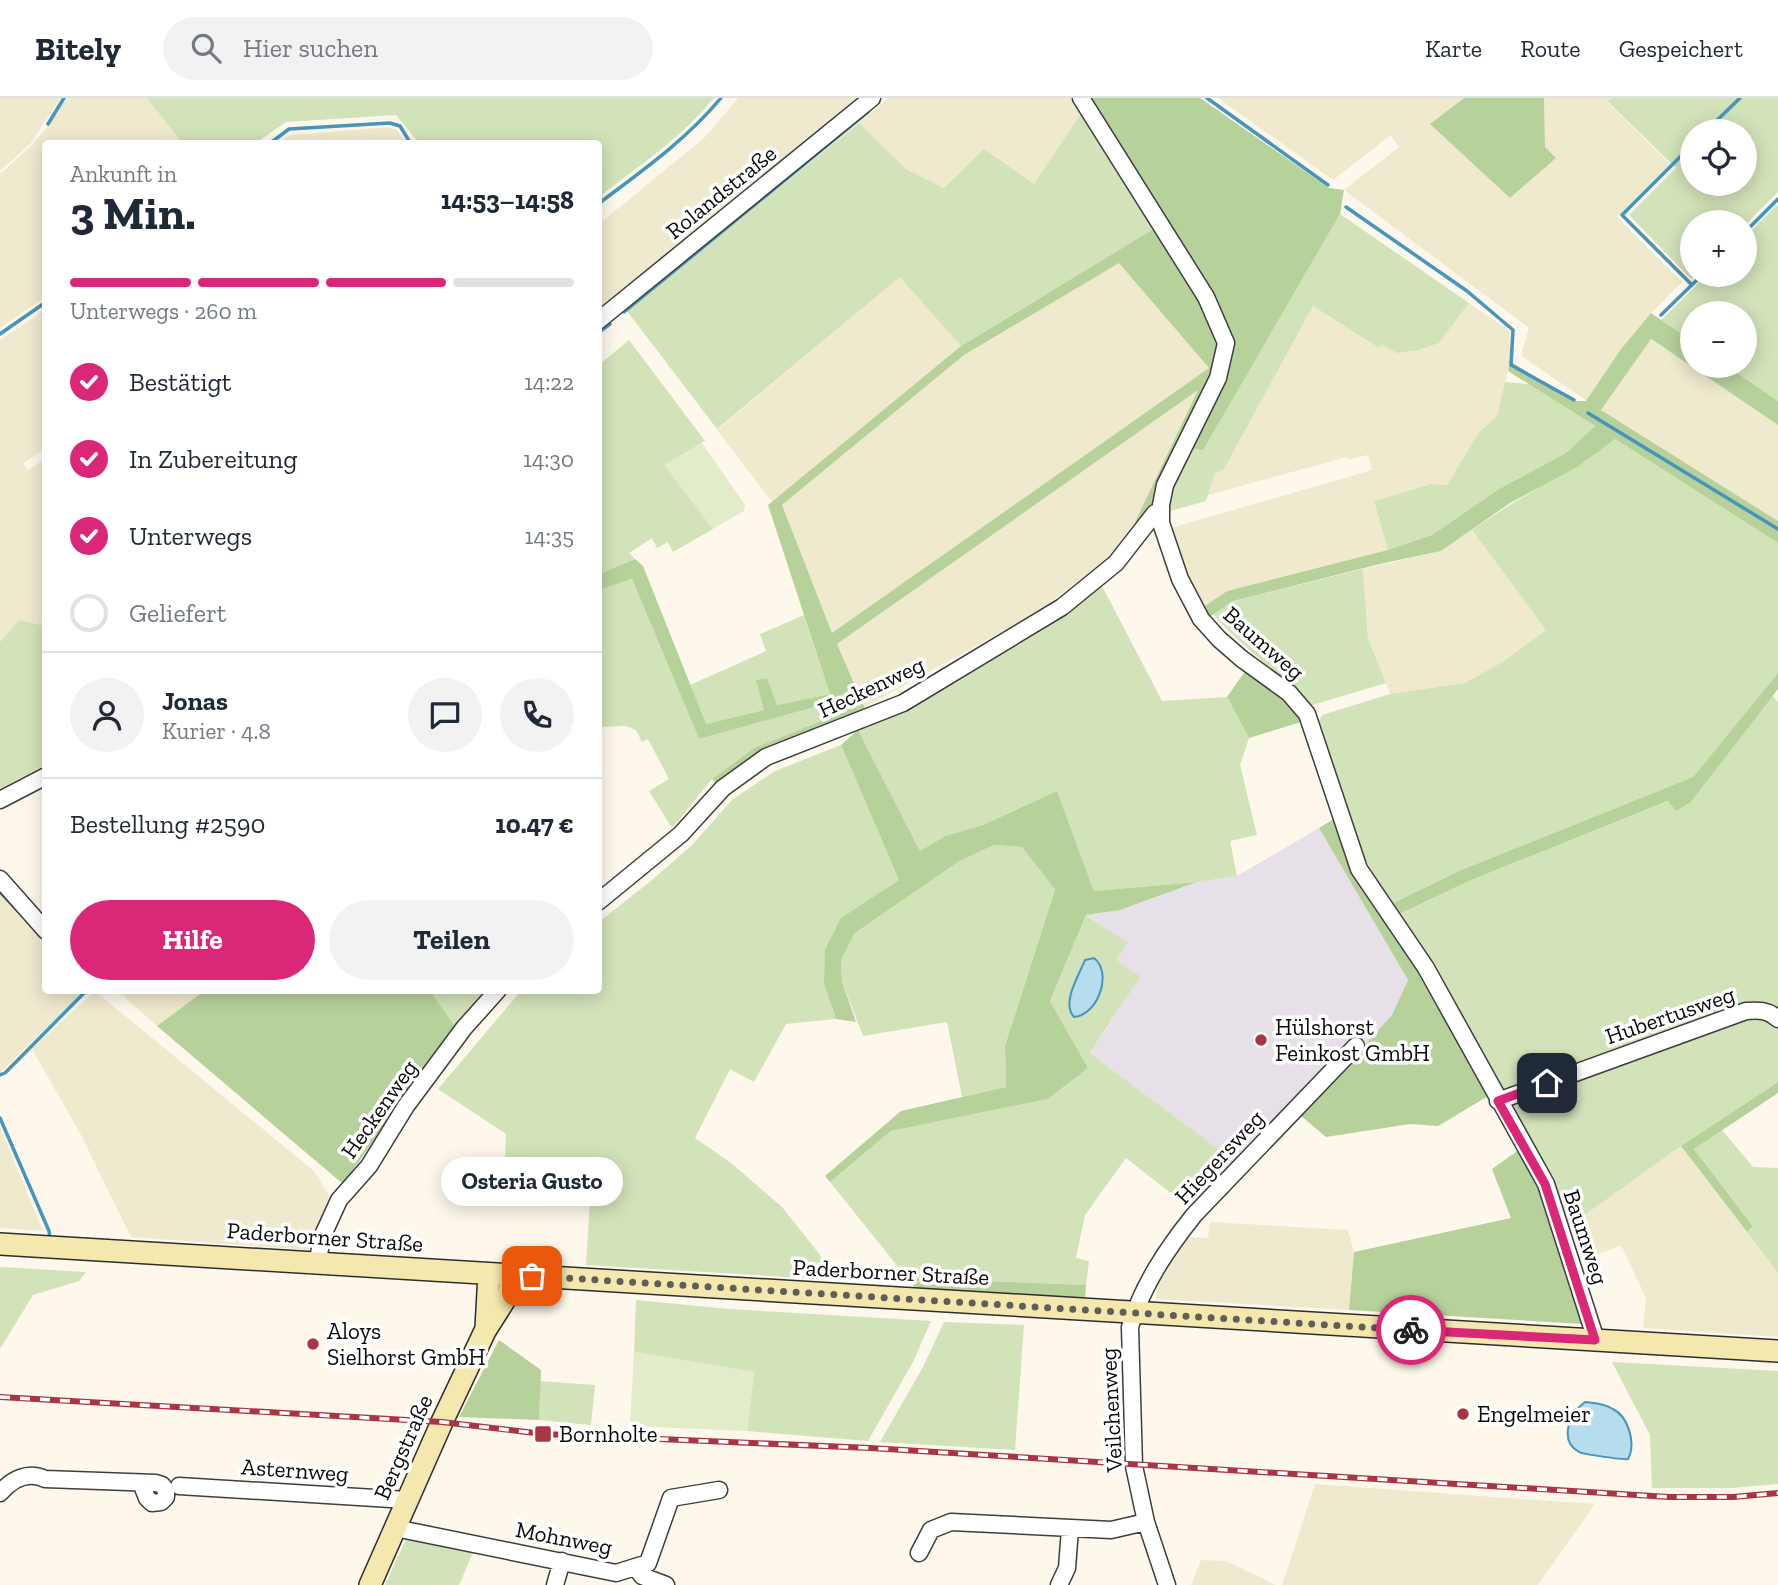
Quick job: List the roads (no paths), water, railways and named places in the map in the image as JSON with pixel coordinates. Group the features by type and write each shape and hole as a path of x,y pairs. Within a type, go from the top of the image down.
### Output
{"main road":[{"name":"Paderborner Straße","path":"0,1244 1778,1351"},
{"name":"Bergstraße","path":"485,1331 489,1274"},
{"name":"Bergstraße","path":"370,1585 485,1331 509,1293 510,1274"}],"street":[{"name":"Rolandstraße","path":"602,318 872,98"},
{"name":"Baumweg","path":"1080,98 1206,297 1226,343 1218,378 1165,485 1160,511 1161,523 1180,579 1201,619 1219,639 1289,693 1307,714 1359,869 1426,968 1545,1184 1595,1340"},
{"name":"Heckenweg","path":"602,899 681,834 723,788 766,757 902,703 1062,607 1116,563 1160,511"},
{"path":"0,800 42,778"},
{"path":"0,879 42,926"},
{"name":"Heckenweg","path":"317,1263 323,1235 339,1200 369,1167 407,1106 464,1028 494,994"},
{"name":"Hubertusweg","path":"1498,1101 1746,1011 1762,1010 1778,1019"},
{"name":"Hiegersweg","path":"1135,1313 1150,1279 1194,1215 1356,1046"},
{"name":"Veilchenweg","path":"1135,1313 1130,1327 1134,1466 1146,1522 1167,1585"},
{"path":"0,1493 13,1481 37,1475 45,1479 141,1483"},
{"name":"Asternweg","path":"179,1486 407,1500"},
{"name":"Mohnweg","path":"395,1528 616,1573 648,1563 671,1498 719,1490"},
{"path":"919,1553 932,1530 951,1522 1111,1530 1146,1522"},
{"path":"1059,1585 1067,1568 1070,1529"},
{"path":"555,1585 562,1561"},
{"path":"636,1567 642,1576 666,1585"}],"water":[{"path":"1094,958 1102,973 1100,992 1090,1009 1083,1015 1074,1017 1069,1004 1072,989 1085,960"},
{"path":"1585,1402 1610,1407 1623,1418 1631,1439 1628,1459 1582,1453 1573,1447 1569,1441 1568,1427"}],"waterway":[{"path":"48,124 64,98"},
{"path":"602,201 678,141 721,98"},
{"path":"1207,98 1328,185"},
{"path":"1718,119 1740,98"},
{"path":"624,312 868,112"},
{"path":"274,140 289,129 390,123 400,126 409,140"},
{"path":"1680,157 1622,215 1680,273"},
{"path":"1757,220 1778,199"},
{"path":"1346,207 1467,291 1513,330 1511,365 1574,400"},
{"path":"1661,315 1690,287"},
{"path":"0,334 42,305"},
{"path":"602,330 610,324"},
{"path":"1588,413 1778,529"},
{"path":"0,892 23,916"},
{"path":"0,1075 83,994"},
{"path":"0,1118 50,1238"}],"railway":[{"path":"0,1397 442,1422 543,1434 870,1448 1669,1497 1733,1497 1778,1493"}],"place":[{"name":"Hülshorst Feinkost GmbH","path":"1261,1040"},
{"name":"Osteria Gusto","path":"532,1276"},
{"name":"Aloys Sielhorst GmbH","path":"313,1344"},
{"name":"Engelmeier","path":"1463,1414"},
{"name":"Bornholte","path":"543,1434"}]}
